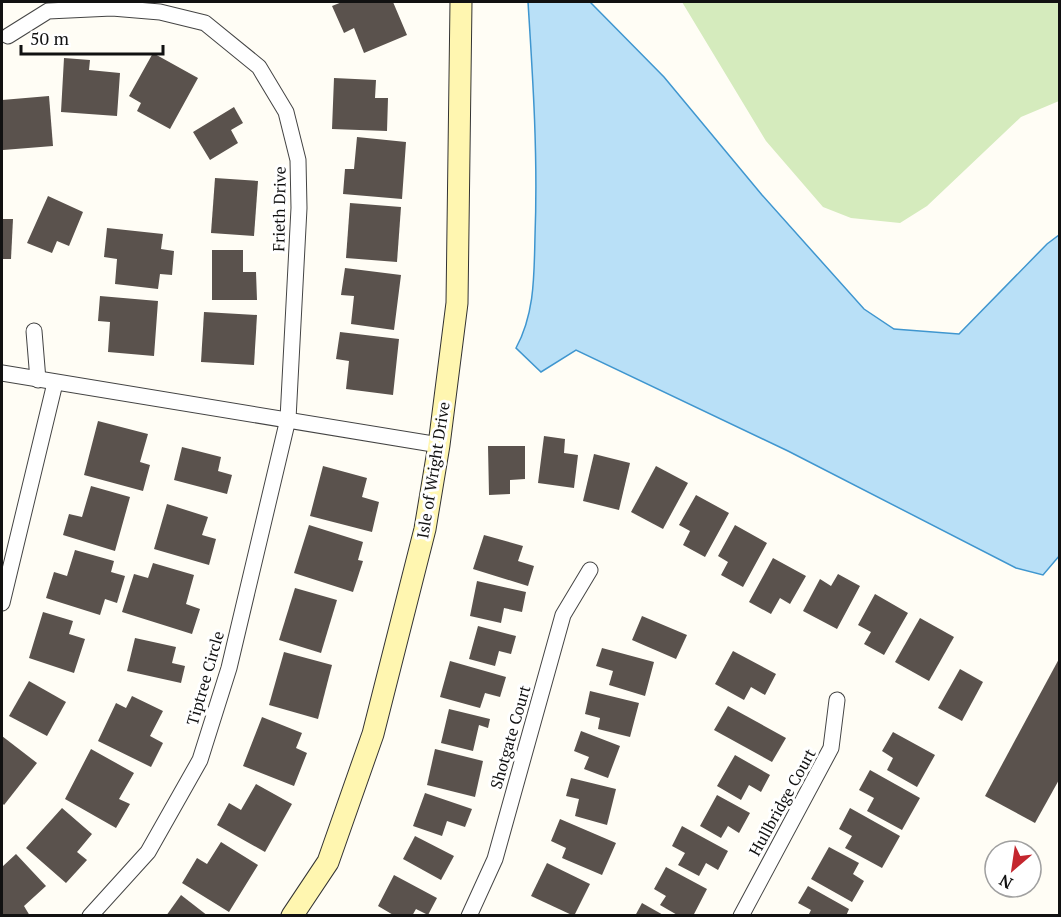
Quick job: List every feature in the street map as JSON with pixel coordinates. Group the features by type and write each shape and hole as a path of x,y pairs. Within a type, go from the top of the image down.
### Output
{"street":[{"name":"Isle of Wright Drive","path":"292,915 328,862 373,734 425,529 439,445 456,303 461,2"},
{"name":"Frieth Drive","path":"8,36 48,11 112,8 160,12 205,23 259,67 286,112 298,160 299,208 288,419"},
{"path":"34,331 38,380"},
{"path":"2,373 439,445"},
{"path":"2,603 55,382"},
{"name":"Tiptree Circle","path":"90,915 148,852 200,760 229,668 288,419"},
{"name":"Shotgate Court","path":"469,915 495,859 563,615 590,570"},
{"name":"Hullbridge Court","path":"741,915 831,748 837,700"}],"green space":[{"path":"682,2 1059,2 1059,101 1021,117 927,206 900,223 851,218 823,207 766,141"}],"water":[{"path":"528,2 590,2 664,77 762,195 864,309 894,329 959,334 1047,244 1059,235 1060,555 1043,575 1016,568 788,451 576,350 541,372 516,348 527,321 534,265 535,148"}],"building":[{"path":"342,2 393,2 407,35 364,53 354,28 344,33 332,6"},
{"path":"153,53 198,78 170,129 137,111 141,103 129,96"},
{"path":"64,58 90,60 89,70 120,73 117,116 61,112"},
{"path":"334,78 376,80 375,98 388,98 387,131 332,129"},
{"path":"49,96 53,146 3,150 2,100"},
{"path":"234,107 243,123 231,130 238,143 210,160 193,132"},
{"path":"357,137 406,142 402,199 343,194 345,169 354,169"},
{"path":"215,178 258,181 254,236 211,233"},
{"path":"48,196 83,212 69,246 57,241 52,253 27,243"},
{"path":"350,203 401,207 397,262 346,258"},
{"path":"2,219 13,219 11,259 2,259"},
{"path":"107,228 163,234 161,249 174,251 172,275 160,274 158,289 115,284 117,259 104,257"},
{"path":"212,250 243,250 243,272 256,272 257,300 212,300"},
{"path":"345,268 401,275 394,330 351,324 354,296 341,295"},
{"path":"100,296 158,301 154,356 108,352 110,322 98,321"},
{"path":"204,312 257,315 254,365 201,362"},
{"path":"340,332 399,339 393,395 346,389 349,361 336,359"},
{"path":"98,421 148,434 140,462 150,465 143,491 84,475"},
{"path":"544,436 565,439 564,453 578,455 574,488 538,483"},
{"path":"488,446 525,446 525,479 510,480 510,494 489,495"},
{"path":"182,447 221,457 218,471 232,475 227,494 174,480"},
{"path":"594,454 630,463 619,510 583,501"},
{"path":"323,466 367,478 362,497 379,502 372,532 310,516"},
{"path":"656,466 688,483 663,529 631,512"},
{"path":"91,486 130,497 115,551 63,535 69,514 82,517"},
{"path":"696,495 729,513 705,557 683,545 690,531 679,525"},
{"path":"167,504 208,517 202,535 216,539 209,565 154,549"},
{"path":"309,525 363,542 358,560 363,561 353,592 294,573"},
{"path":"735,525 767,543 743,587 721,575 728,562 718,556"},
{"path":"484,535 523,546 518,561 534,566 528,586 473,569"},
{"path":"75,550 114,561 111,572 125,576 117,603 105,599 100,615 46,598 54,572 67,576"},
{"path":"773,558 806,576 790,604 780,598 771,614 749,602"},
{"path":"153,563 194,575 186,604 200,609 192,634 122,612 134,574 148,578"},
{"path":"838,574 860,586 837,629 803,611 820,579 831,586"},
{"path":"477,581 526,592 522,612 504,608 501,623 470,616"},
{"path":"295,588 337,600 321,653 279,640"},
{"path":"875,594 908,613 884,655 864,644 871,632 858,625"},
{"path":"43,612 73,621 69,634 85,639 74,673 29,658"},
{"path":"642,616 687,635 676,659 632,640"},
{"path":"920,618 954,637 929,681 895,662"},
{"path":"478,626 516,636 511,654 499,651 495,666 469,659"},
{"path":"135,638 176,647 172,663 185,666 181,683 127,671"},
{"path":"602,648 654,662 645,696 609,685 613,671 596,666"},
{"path":"733,651 776,674 765,695 751,687 744,700 715,684"},
{"path":"284,652 332,665 318,719 269,705"},
{"path":"1060,657 1060,778 1035,823 985,796"},
{"path":"450,661 506,677 500,697 485,693 480,708 440,697"},
{"path":"960,669 983,682 962,721 938,708"},
{"path":"29,681 66,702 47,736 9,716"},
{"path":"590,691 639,703 630,737 598,729 600,718 585,714"},
{"path":"132,696 163,711 150,736 163,743 151,767 98,741 116,703 126,708"},
{"path":"728,706 786,738 772,762 714,730"},
{"path":"449,709 490,719 488,728 479,725 473,751 441,743"},
{"path":"262,717 302,733 296,748 307,753 294,786 243,766"},
{"path":"581,731 620,746 608,778 584,769 589,757 574,751"},
{"path":"893,732 935,755 917,787 887,770 893,758 882,751"},
{"path":"2,736 37,763 4,805 2,803"},
{"path":"91,749 134,773 119,799 130,804 116,828 65,799"},
{"path":"435,749 483,761 475,797 427,785"},
{"path":"735,755 770,775 761,792 749,785 741,800 717,786"},
{"path":"870,770 920,798 902,830 867,811 874,798 859,790"},
{"path":"571,778 616,789 607,825 575,816 579,799 566,796"},
{"path":"256,784 292,804 265,852 217,825 229,803 241,810"},
{"path":"425,793 472,809 465,827 447,821 442,836 413,826"},
{"path":"717,795 750,813 739,833 728,826 721,838 700,826"},
{"path":"62,808 92,834 77,852 87,860 66,883 26,848"},
{"path":"850,808 900,836 882,868 845,848 852,836 839,829"},
{"path":"560,819 616,843 602,875 562,858 566,848 551,841"},
{"path":"682,826 728,851 718,870 706,863 699,876 678,865 685,853 672,846"},
{"path":"415,836 454,856 441,880 403,859"},
{"path":"221,842 258,865 229,912 182,883 197,858 207,864"},
{"path":"829,847 859,863 853,874 864,881 852,902 811,879"},
{"path":"16,854 46,886 24,906 30,916 2,916 2,867"},
{"path":"547,863 590,884 574,916 531,896"},
{"path":"666,867 707,889 693,916 679,916 660,905 666,896 654,889"},
{"path":"394,875 437,898 428,915 416,909 412,916 395,916 378,906"},
{"path":"808,886 849,909 846,916 808,916 811,910 798,903"},
{"path":"181,895 208,916 166,916"},
{"path":"642,903 665,916 635,916"}]}
